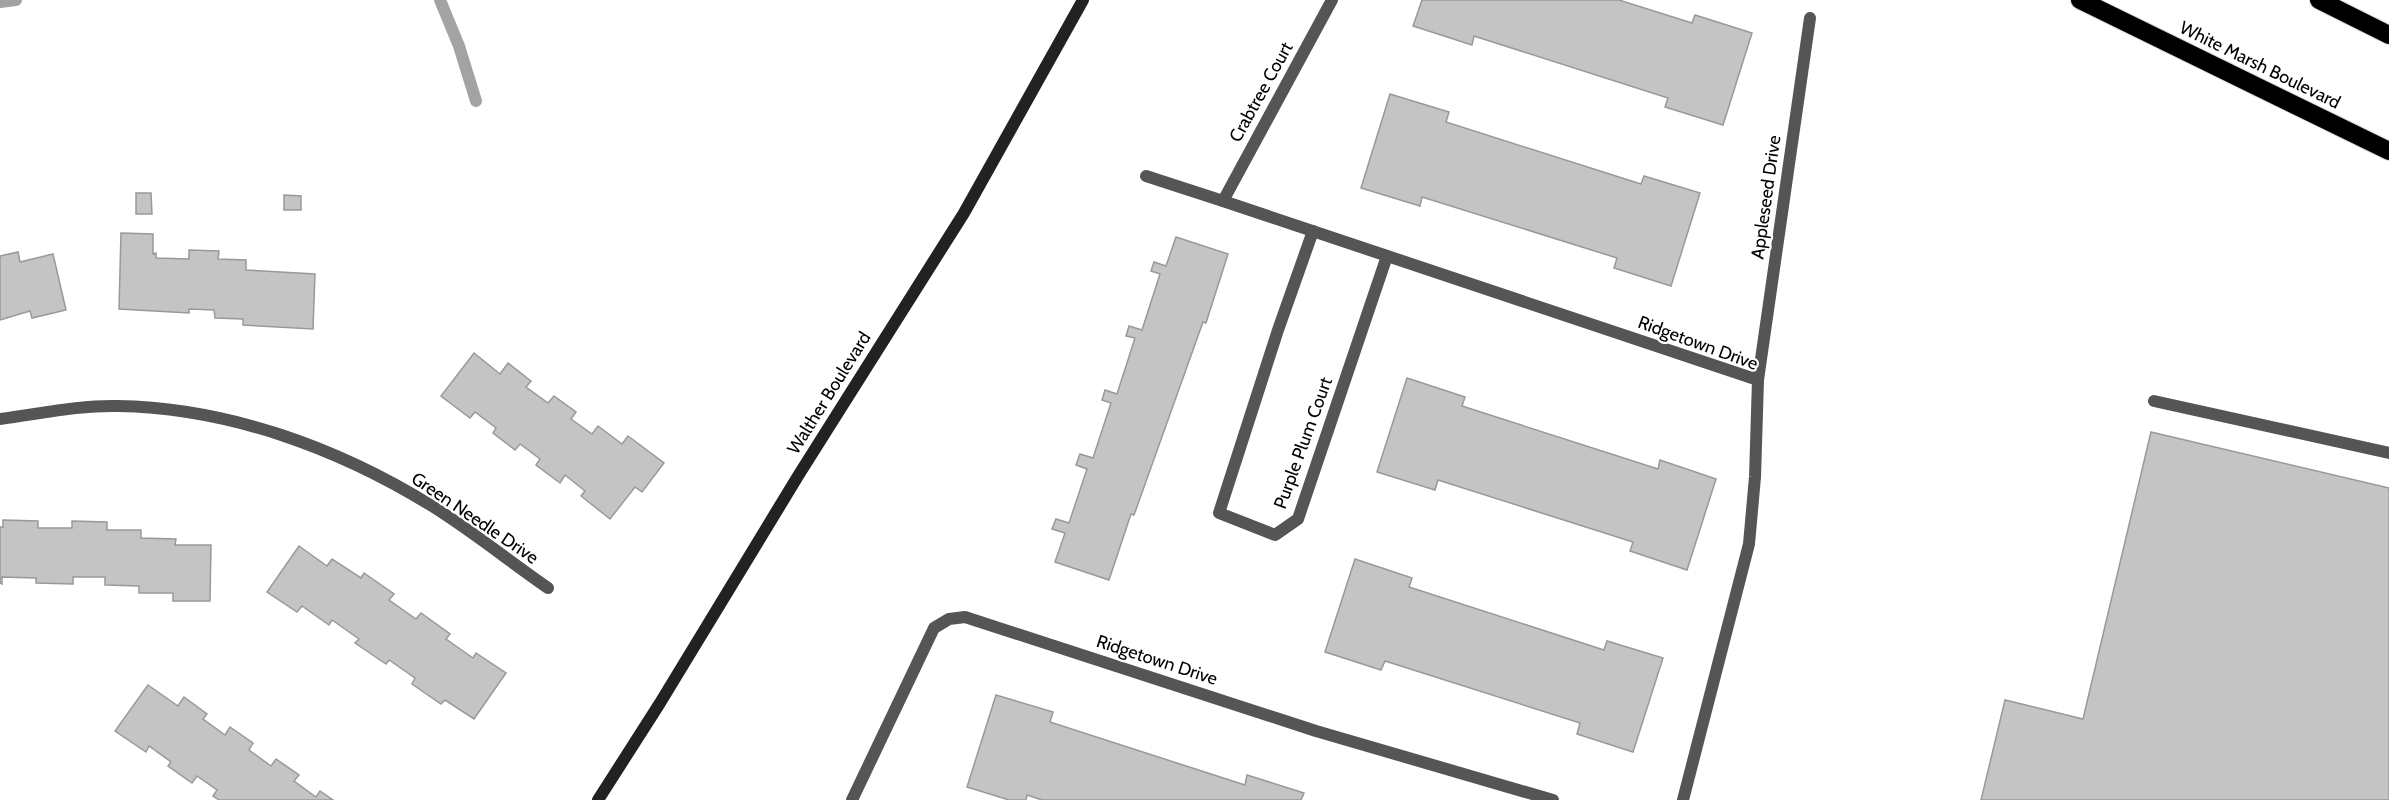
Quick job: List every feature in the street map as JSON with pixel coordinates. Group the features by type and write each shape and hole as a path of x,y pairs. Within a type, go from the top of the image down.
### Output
{"highway":[{"name":"White Marsh Boulevard","path":"2080,0 2389,151"},
{"path":"2319,0 2389,35"}],"main road":[{"name":"Walther Boulevard","path":"598,800 660,704 798,476 964,213 1083,0"}],"street":[{"name":"Crabtree Court","path":"1222,201 1332,0"},
{"name":"Appleseed Drive","path":"1758,380 1810,18"},
{"name":"Ridgetown Drive","path":"1146,176 1758,380 1755,477 1749,544 1683,800"},
{"name":"Purple Plum Court","path":"1313,231 1278,330 1219,513 1275,535 1298,519 1387,256"},
{"path":"2154,400 2389,453"},
{"name":"Green Needle Drive","path":"0,419 115,406 150,407 214,417 277,433 344,458 432,506 548,588"},
{"name":"Ridgetown Drive","path":"852,800 934,628 949,619 965,617 1316,731 1553,800"}],"building":[{"path":"1422,0 1619,0 1692,23 1695,15 1752,33 1723,125 1665,107 1668,98 1474,36 1472,45 1413,26"},
{"path":"1390,94 1449,112 1446,122 1641,184 1644,176 1700,193 1671,286 1614,268 1617,258 1422,197 1420,206 1361,188"},
{"path":"136,193 151,193 152,214 136,214"},
{"path":"284,195 301,196 301,210 284,210"},
{"path":"121,233 153,234 153,254 156,253 156,258 189,259 189,250 219,251 218,259 246,260 246,270 315,274 313,329 243,325 243,319 215,318 214,310 189,309 189,313 119,309"},
{"path":"1176,237 1228,254 1206,323 1203,322 1134,515 1131,514 1109,580 1055,562 1065,533 1052,529 1056,519 1069,523 1087,469 1076,465 1080,454 1093,458 1111,403 1102,400 1105,390 1117,394 1135,338 1126,336 1129,326 1142,330 1160,274 1151,271 1154,262 1166,266"},
{"path":"18,252 20,262 53,254 66,310 32,318 30,311 0,320 0,256"},
{"path":"474,353 500,374 508,363 531,381 526,387 548,403 554,396 576,412 571,419 592,434 598,426 622,444 628,436 664,463 642,492 635,487 610,519 581,496 585,491 565,475 560,483 536,465 540,459 520,444 515,450 493,433 496,428 475,412 470,418 441,396"},
{"path":"1407,378 1465,397 1462,406 1658,469 1660,460 1716,479 1687,570 1630,551 1633,542 1438,480 1435,490 1377,472"},
{"path":"2151,432 2389,488 2389,800 1981,800 2005,700 2083,719"},
{"path":"3,520 38,521 38,528 72,528 72,521 107,522 107,530 141,530 141,538 176,539 175,545 211,545 210,601 173,601 173,593 139,593 139,586 105,585 105,577 73,577 73,584 36,583 36,578 2,577 2,584 0,583 0,527 3,527"},
{"path":"299,546 327,566 332,559 361,578 364,573 394,594 389,600 416,619 421,613 450,634 446,639 473,658 476,653 506,673 474,719 445,700 441,704 412,684 415,678 389,660 386,664 355,643 359,639 332,620 329,625 302,606 297,612 267,592"},
{"path":"1355,559 1412,578 1409,587 1604,650 1607,641 1663,658 1633,752 1577,734 1580,723 1385,661 1381,670 1325,652"},
{"path":"148,685 178,706 184,697 207,714 203,719 225,735 230,727 253,743 249,750 271,766 276,759 299,775 294,781 316,797 320,791 333,800 219,800 213,796 217,790 197,776 192,783 168,766 171,762 149,746 146,752 115,731"},
{"path":"996,695 1053,712 1050,722 1245,785 1247,775 1304,793 1301,800 1042,800 1027,795 1026,800 1009,800 967,787"}],"waterway":[{"path":"0,2 16,0"},
{"path":"440,0 459,46 476,101"}]}
